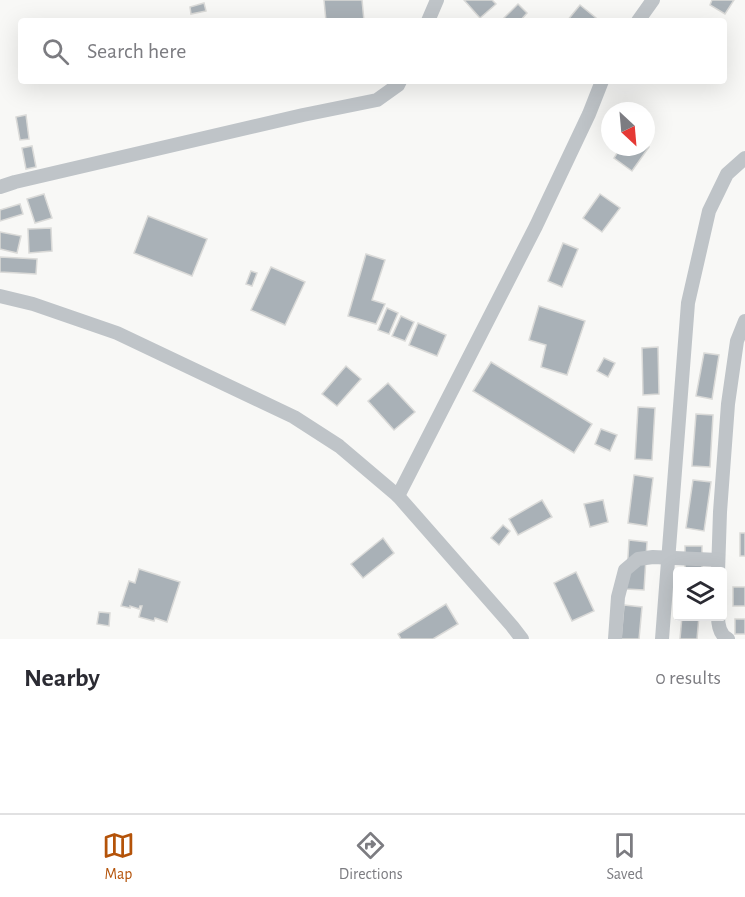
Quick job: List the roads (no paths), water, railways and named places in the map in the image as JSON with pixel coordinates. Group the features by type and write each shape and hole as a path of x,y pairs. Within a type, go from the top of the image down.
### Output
{"street":[{"path":"429,18 437,0"},
{"path":"640,18 653,0"},
{"path":"0,187 291,117 377,100 398,84"},
{"path":"398,496 536,226 601,84"},
{"path":"662,639 688,303 709,211 727,174 745,158"},
{"path":"0,296 33,304 117,333 294,417 339,446 398,496 522,639"},
{"path":"615,639 618,597 625,570 638,558 668,558 718,566 728,404 737,341 745,321"},
{"path":"718,621 723,637 728,639"}]}
